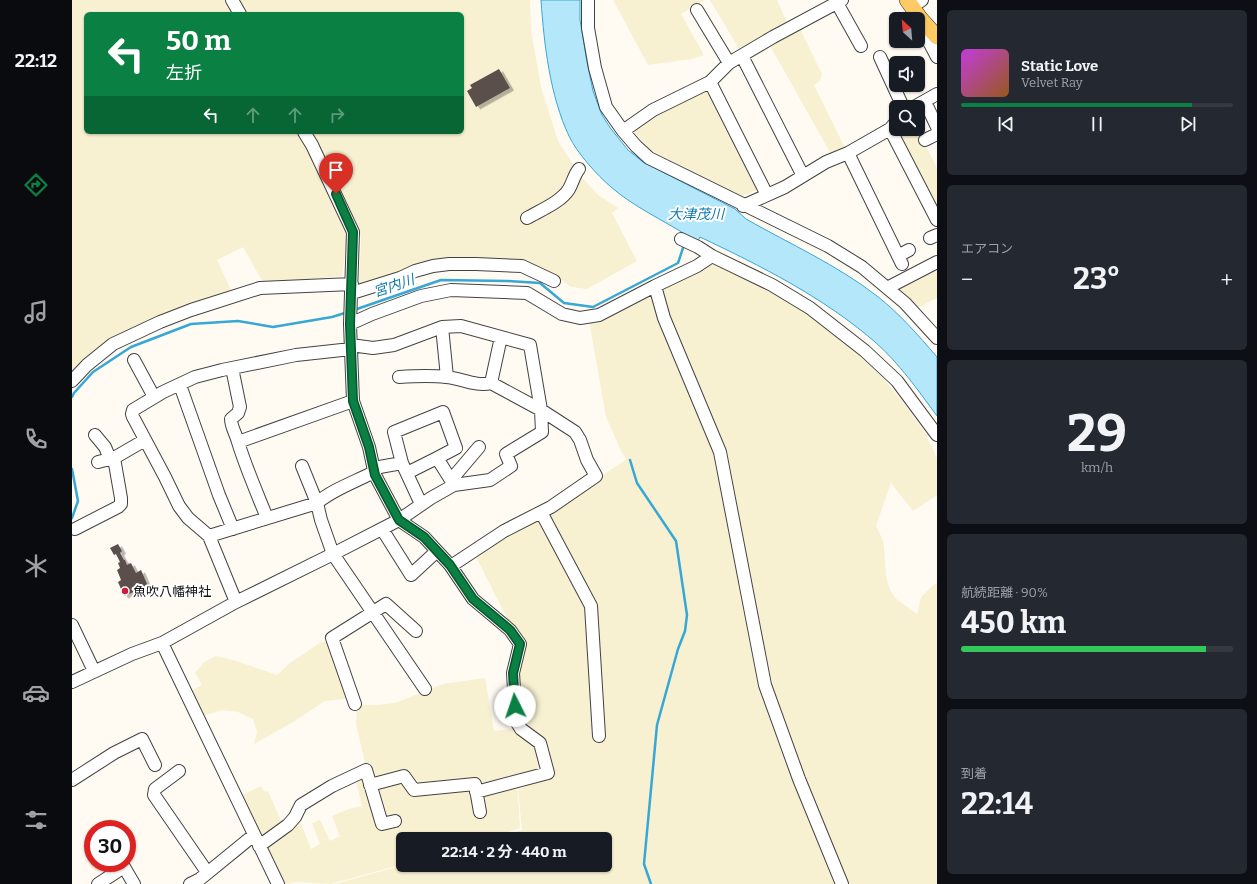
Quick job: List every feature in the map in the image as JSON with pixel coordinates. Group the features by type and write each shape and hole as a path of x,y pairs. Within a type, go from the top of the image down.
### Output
{"main road":[{"path":"915,6 937,37"}],"street":[{"path":"232,0 239,12"},
{"path":"588,0 588,28 597,76 606,107 636,146 649,158 743,206 828,246 862,267 904,302 937,338"},
{"path":"624,132 653,110 710,82 729,62 839,1 861,46"},
{"path":"915,6 926,36 937,57"},
{"path":"697,10 710,23 729,62"},
{"path":"742,56 803,176"},
{"path":"885,61 900,100"},
{"path":"710,82 767,195"},
{"path":"925,101 937,94"},
{"path":"928,108 937,127"},
{"path":"743,206 785,187 826,162 848,153 889,128"},
{"path":"305,134 312,145 353,232 350,324 353,401 369,447 374,471 399,520 424,537 451,566 473,599 510,630 520,644 513,673 516,721 521,729 540,743 548,774 476,792"},
{"path":"925,140 937,134"},
{"path":"898,136 937,220"},
{"path":"848,153 903,257"},
{"path":"527,218 562,197 569,188 575,174 579,169"},
{"path":"681,240 698,247 712,256 772,285 810,308 859,346 897,381 937,435"},
{"path":"350,324 372,314 421,296 451,290 528,293 562,314 580,318 599,315 697,266 712,256"},
{"path":"887,288 937,262"},
{"path":"72,381 87,365 113,344 160,322 191,310 260,288 352,288 400,278 415,271 448,264 522,266 554,281"},
{"path":"655,286 664,318 720,452 765,685 799,779 842,884"},
{"path":"236,602 209,536 188,518 179,506 132,414 133,410 154,397 195,377 232,368 296,355 351,347 373,348 394,345 442,327 461,326 530,345 542,432 506,454 511,466 490,480 453,483"},
{"path":"442,327 446,377"},
{"path":"491,382 502,337"},
{"path":"134,360 154,397"},
{"path":"232,368 240,407 238,413 231,419 231,424 267,518"},
{"path":"399,377 446,377 483,385 491,382"},
{"path":"451,566 504,531 551,507 596,476 587,460 580,440 575,432 491,382"},
{"path":"180,384 219,495 233,529"},
{"path":"238,442 353,401"},
{"path":"209,536 317,503 324,497 374,471 404,468 437,458 456,448 443,412 394,432 404,468 421,504"},
{"path":"928,424 937,443"},
{"path":"74,529 118,507 121,504 121,498 104,447 95,435"},
{"path":"107,459 145,440"},
{"path":"72,682 132,654 162,643 236,602 399,520 453,483 479,447"},
{"path":"437,458 453,483"},
{"path":"302,466 317,503 321,520 333,554 425,690"},
{"path":"541,512 591,606 599,736"},
{"path":"382,529 410,575 437,551"},
{"path":"355,704 332,638 386,604 416,631"},
{"path":"72,625 94,671"},
{"path":"162,643 278,884"},
{"path":"72,780 114,753 142,739 155,765"},
{"path":"259,846 288,825 295,817 301,805 332,786 366,770 382,824 395,821"},
{"path":"179,771 155,789 154,795 207,872"},
{"path":"370,785 404,776 414,790 474,784 480,812"},
{"path":"190,884 200,879 254,835"},
{"path":"98,884 124,867 134,884"}],"shaded area":[{"path":"72,0 227,0 234,12 84,12 84,134 299,134 309,150 348,235 342,276 264,284 243,247 217,260 232,292 171,312 72,374"},
{"path":"237,0 530,0 531,30 541,87 558,141 580,175 598,195 618,208 612,213 637,261 587,289 571,287 551,272 508,259 463,259 359,286 361,238 311,134 464,134 464,12 243,12"},
{"path":"613,0 705,0 681,14 704,55 692,59 648,65"},
{"path":"710,0 777,0 788,25 742,54"},
{"path":"799,27 822,74 820,81 814,85 845,148 831,154 768,42"},
{"path":"710,88 759,189 743,196 699,176 651,150 631,129 667,107"},
{"path":"899,136 921,136 937,168 937,210"},
{"path":"715,263 731,268 819,321 857,352 885,380 924,431 937,458 937,495 913,511 891,483 876,526 884,546 886,577 890,590 895,598 917,614 921,597 937,583 937,884 335,884 396,867 396,872 612,872 612,832 515,832 522,830 518,790 554,772 541,740 522,727 516,673 522,645 474,553 586,486 627,459 622,453 606,417 589,320"},
{"path":"937,267 937,298 917,308 896,287"},
{"path":"321,642 330,642 353,698 325,701 293,722 254,744 257,732 253,719 238,712 222,710 200,717 188,693 202,685 195,673 204,662 216,656 233,660 277,675 290,663"},
{"path":"485,678 494,731 517,728 537,746 544,767 517,784 520,828 507,832 396,832 396,866 331,884 298,882 284,884 265,845 299,819 311,849 320,844 312,823 320,820 330,841 340,836 332,816 349,809 362,806 355,777 367,771 356,724 357,705 395,703 443,684"},
{"path":"261,786 265,792 268,791 281,821 281,826 262,840 240,796"}],"water":[{"name":"大津茂川","path":"541,0 580,0 580,20 593,91 602,115 628,150 643,162 735,209 746,219 846,274 877,296 908,325 937,357 937,416 908,377 884,350 855,326 813,297 768,271 700,237 698,241 649,213 629,201 611,187 594,170 582,156 569,136 557,104 546,52"}],"building":[{"path":"499,69 510,88 476,107 467,91 472,88 470,85"},
{"path":"118,544 122,551 120,553 127,565 131,563 136,573 141,570 148,586 124,596 118,582 121,580 117,570 120,568 118,563 120,562 116,554 114,555 110,548"}],"waterway":[{"name":"宮内川","path":"354,310 441,280 540,283 564,303 593,307 678,263 684,245"},
{"name":"宮内川","path":"72,397 93,372 131,347 191,324 238,321 273,327 332,317 348,312"},
{"path":"630,460 637,483 676,541 687,615 685,631 678,649 657,725 644,864 651,884"},
{"name":"宮内川","path":"72,469 78,501 72,518"}],"place":[{"name":"魚吹八幡神社","path":"125,591"}],"route":[{"path":"336,194 353,232 354,250 350,324 353,401 369,447 375,475 399,520 424,537 450,565 473,599 510,630 520,644 513,673 515,706"}]}
